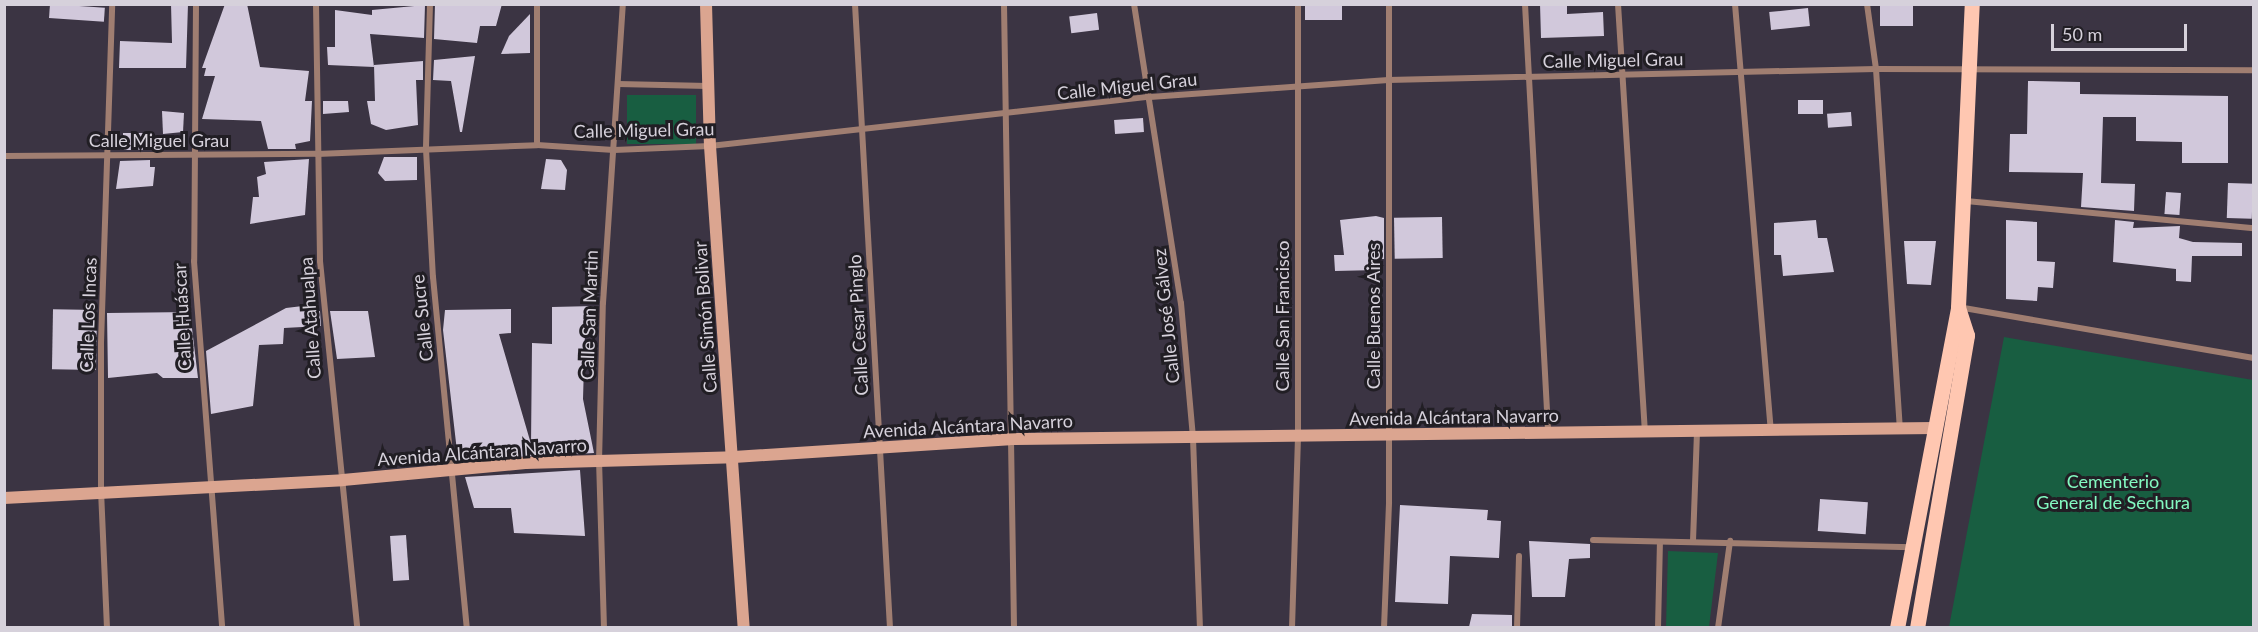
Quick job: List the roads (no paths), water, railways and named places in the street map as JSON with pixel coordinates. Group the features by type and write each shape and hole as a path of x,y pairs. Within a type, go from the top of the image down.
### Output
{"main road":[{"path":"1897,627 1958,307 1966,201 1971,4"},
{"path":"1917,627 1967,335 1958,307"}],"street":[{"name":"Calle Los Incas","path":"107,627 100,492 101,343 110,155 112,4"},
{"name":"Calle Huáscar","path":"196,4 194,261 222,627"},
{"name":"Calle Atahualpa","path":"316,4 317,154 325,330 343,480 357,627"},
{"name":"Calle Sucre","path":"430,4 426,149 433,277 467,627"},
{"path":"537,4 537,145"},
{"name":"Calle San Martin","path":"604,627 599,462 603,303 623,4"},
{"name":"Calle Simón Bolivar","path":"706,4 710,146 734,457 744,627"},
{"name":"Calle Cesar Pinglo","path":"855,4 890,627"},
{"path":"1004,4 1008,114 1010,439 1014,627"},
{"name":"Calle José Gálvez","path":"1134,4 1181,303 1193,438 1200,627"},
{"name":"Calle San Francisco","path":"1292,627 1298,437 1296,84 1298,4"},
{"name":"Calle Buenos Aires","path":"1384,627 1389,435 1389,4"},
{"path":"1525,4 1548,433"},
{"path":"1618,4 1620,74 1645,432"},
{"path":"1735,4 1744,72 1772,429"},
{"path":"1867,4 1876,69 1900,428"},
{"name":"Calle Miguel Grau","path":"4,156 317,154 537,145 614,150 710,146 1150,98 1296,84 1388,80 1876,69 2253,70"},
{"path":"618,84 708,86"},
{"path":"1966,201 2253,228"},
{"path":"1958,307 2253,358"},
{"name":"Avenida Alcántara Navarro","path":"4,498 343,480 453,469 734,457 1010,439 1696,433 1772,429 1935,428"},
{"path":"1693,541 1696,433"},
{"path":"1593,540 1913,547"},
{"path":"1658,627 1660,542"},
{"path":"1718,627 1730,542"},
{"path":"1517,627 1519,556"}],"park label":[{"name":"Cementerio General de Sechura","path":"2113,492"}]}
